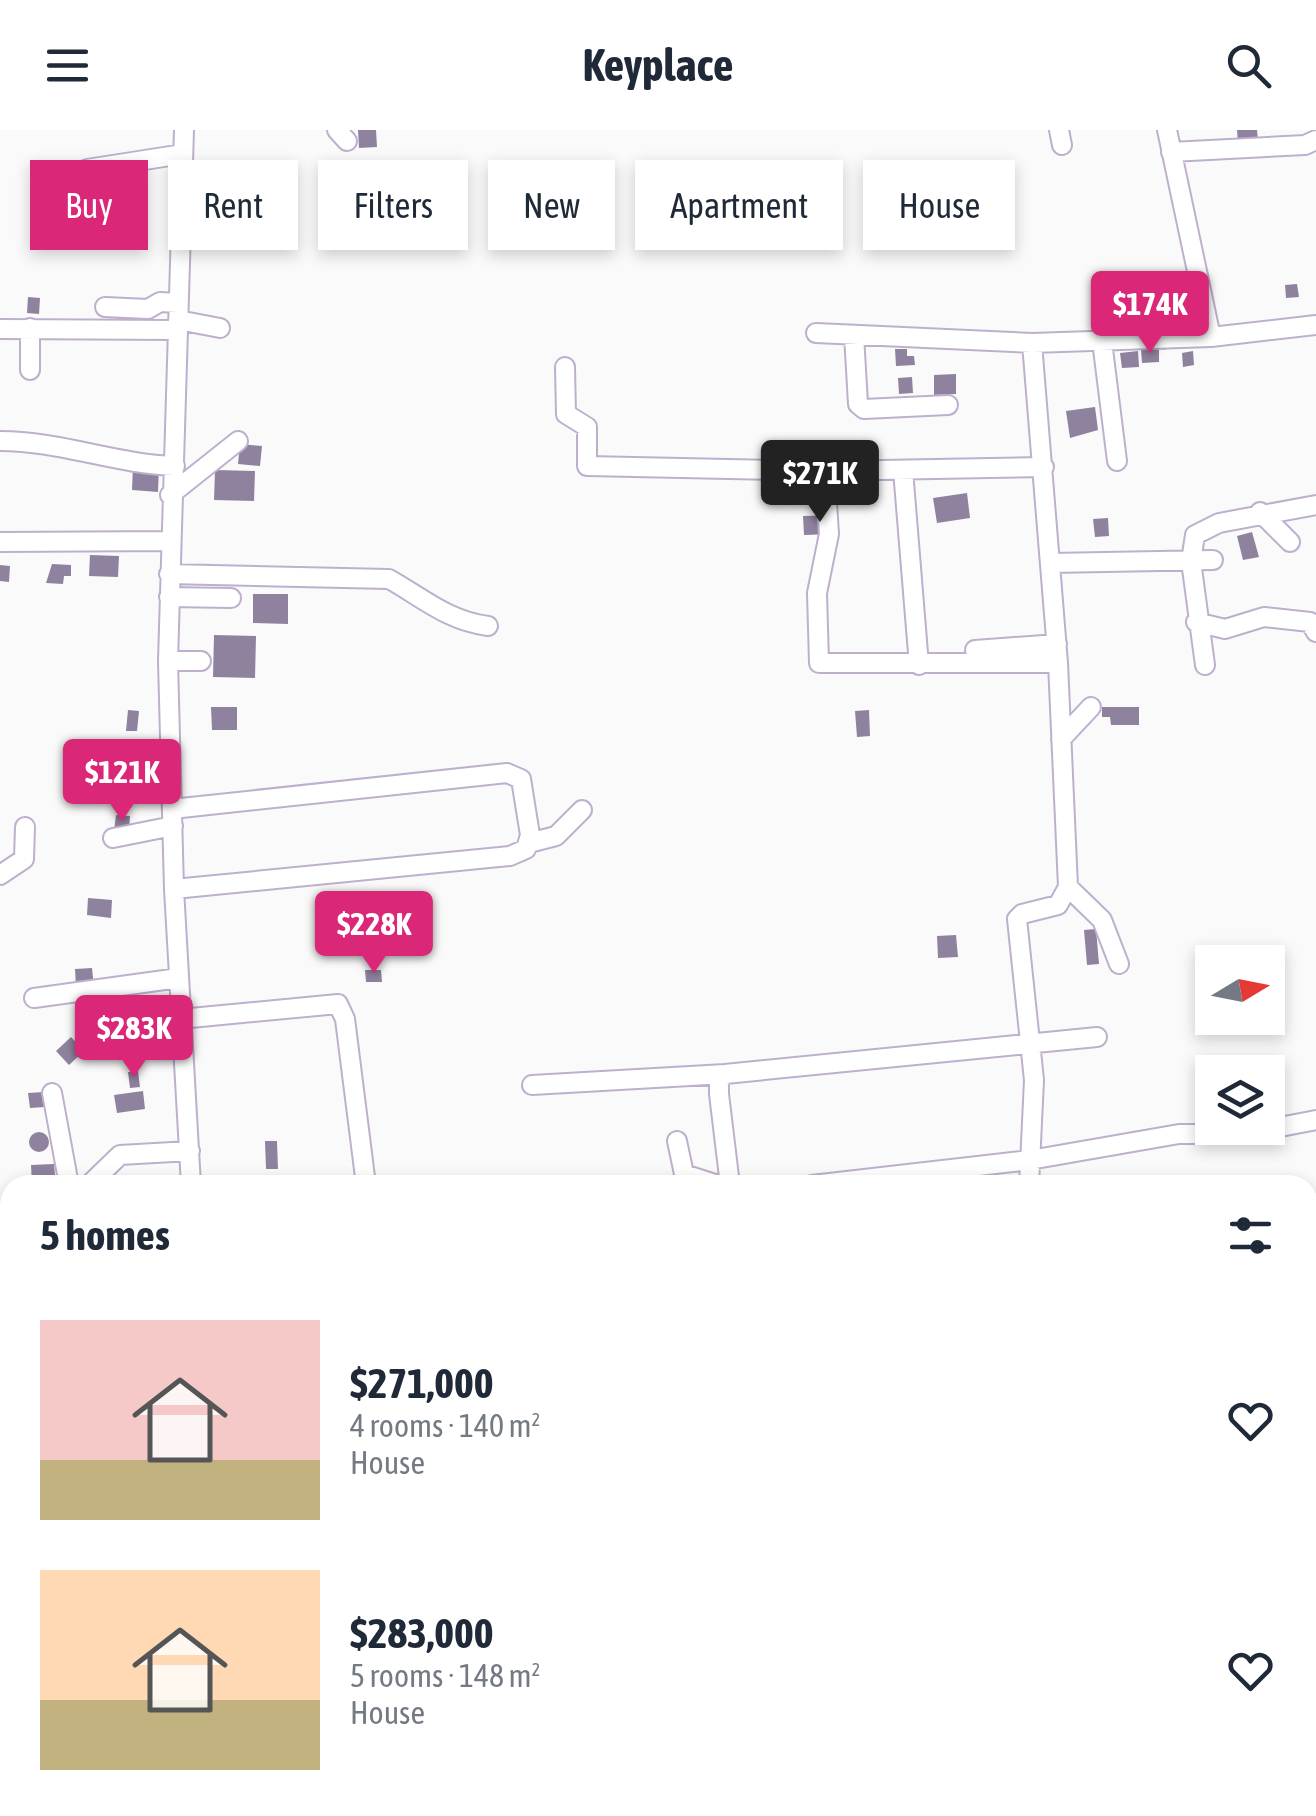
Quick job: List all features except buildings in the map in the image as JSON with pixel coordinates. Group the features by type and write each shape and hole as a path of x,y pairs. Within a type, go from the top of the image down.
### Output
{"street":[{"path":"184,130 168,660 174,889 191,1175"},
{"path":"1167,130 1211,338"},
{"path":"1171,152 1305,145 1316,140"},
{"path":"145,160 183,154"},
{"path":"1160,300 1163,339"},
{"path":"105,308 148,308 160,302 177,318"},
{"path":"0,329 177,318 220,328"},
{"path":"816,333 1032,343 1211,338 1316,325"},
{"path":"30,328 30,370"},
{"path":"854,335 858,404 864,408 948,405"},
{"path":"1102,341 1117,461"},
{"path":"1029,1175 1034,1080 1017,919 1058,904 1068,887 1051,563 1032,343"},
{"path":"565,367 566,414 588,428 587,466 825,471 1044,467"},
{"path":"0,441 54,442 126,462 175,466"},
{"path":"170,495 238,441"},
{"path":"902,470 919,666"},
{"path":"825,471 829,534 817,593 819,663 919,666 1057,654"},
{"path":"1205,665 1196,622 1191,560 1195,535 1219,523 1260,512 1316,505"},
{"path":"1260,512 1290,542"},
{"path":"0,542 170,541"},
{"path":"1051,563 1213,560"},
{"path":"169,574 389,579 452,617 488,626"},
{"path":"169,597 231,598"},
{"path":"1196,622 1225,629 1264,616 1310,622 1316,632"},
{"path":"975,650 1057,654"},
{"path":"168,660 201,661"},
{"path":"1061,739 1091,707"},
{"path":"114,838 172,818 507,774 521,779 529,843"},
{"path":"174,889 521,854 529,843 556,836 582,810"},
{"path":"0,874 24,859 26,827"},
{"path":"1068,887 1102,920 1119,964"},
{"path":"34,998 179,978"},
{"path":"180,1018 338,1004 346,1019 365,1175"},
{"path":"532,1086 724,1074 1097,1037"},
{"path":"724,1074 719,1081 719,1094 729,1175"},
{"path":"52,1093 67,1175"},
{"path":"911,1175 1030,1160 1179,1134 1244,1134 1316,1120"},
{"path":"677,1141 687,1175"},
{"path":"100,1175 120,1155 190,1151"}]}
